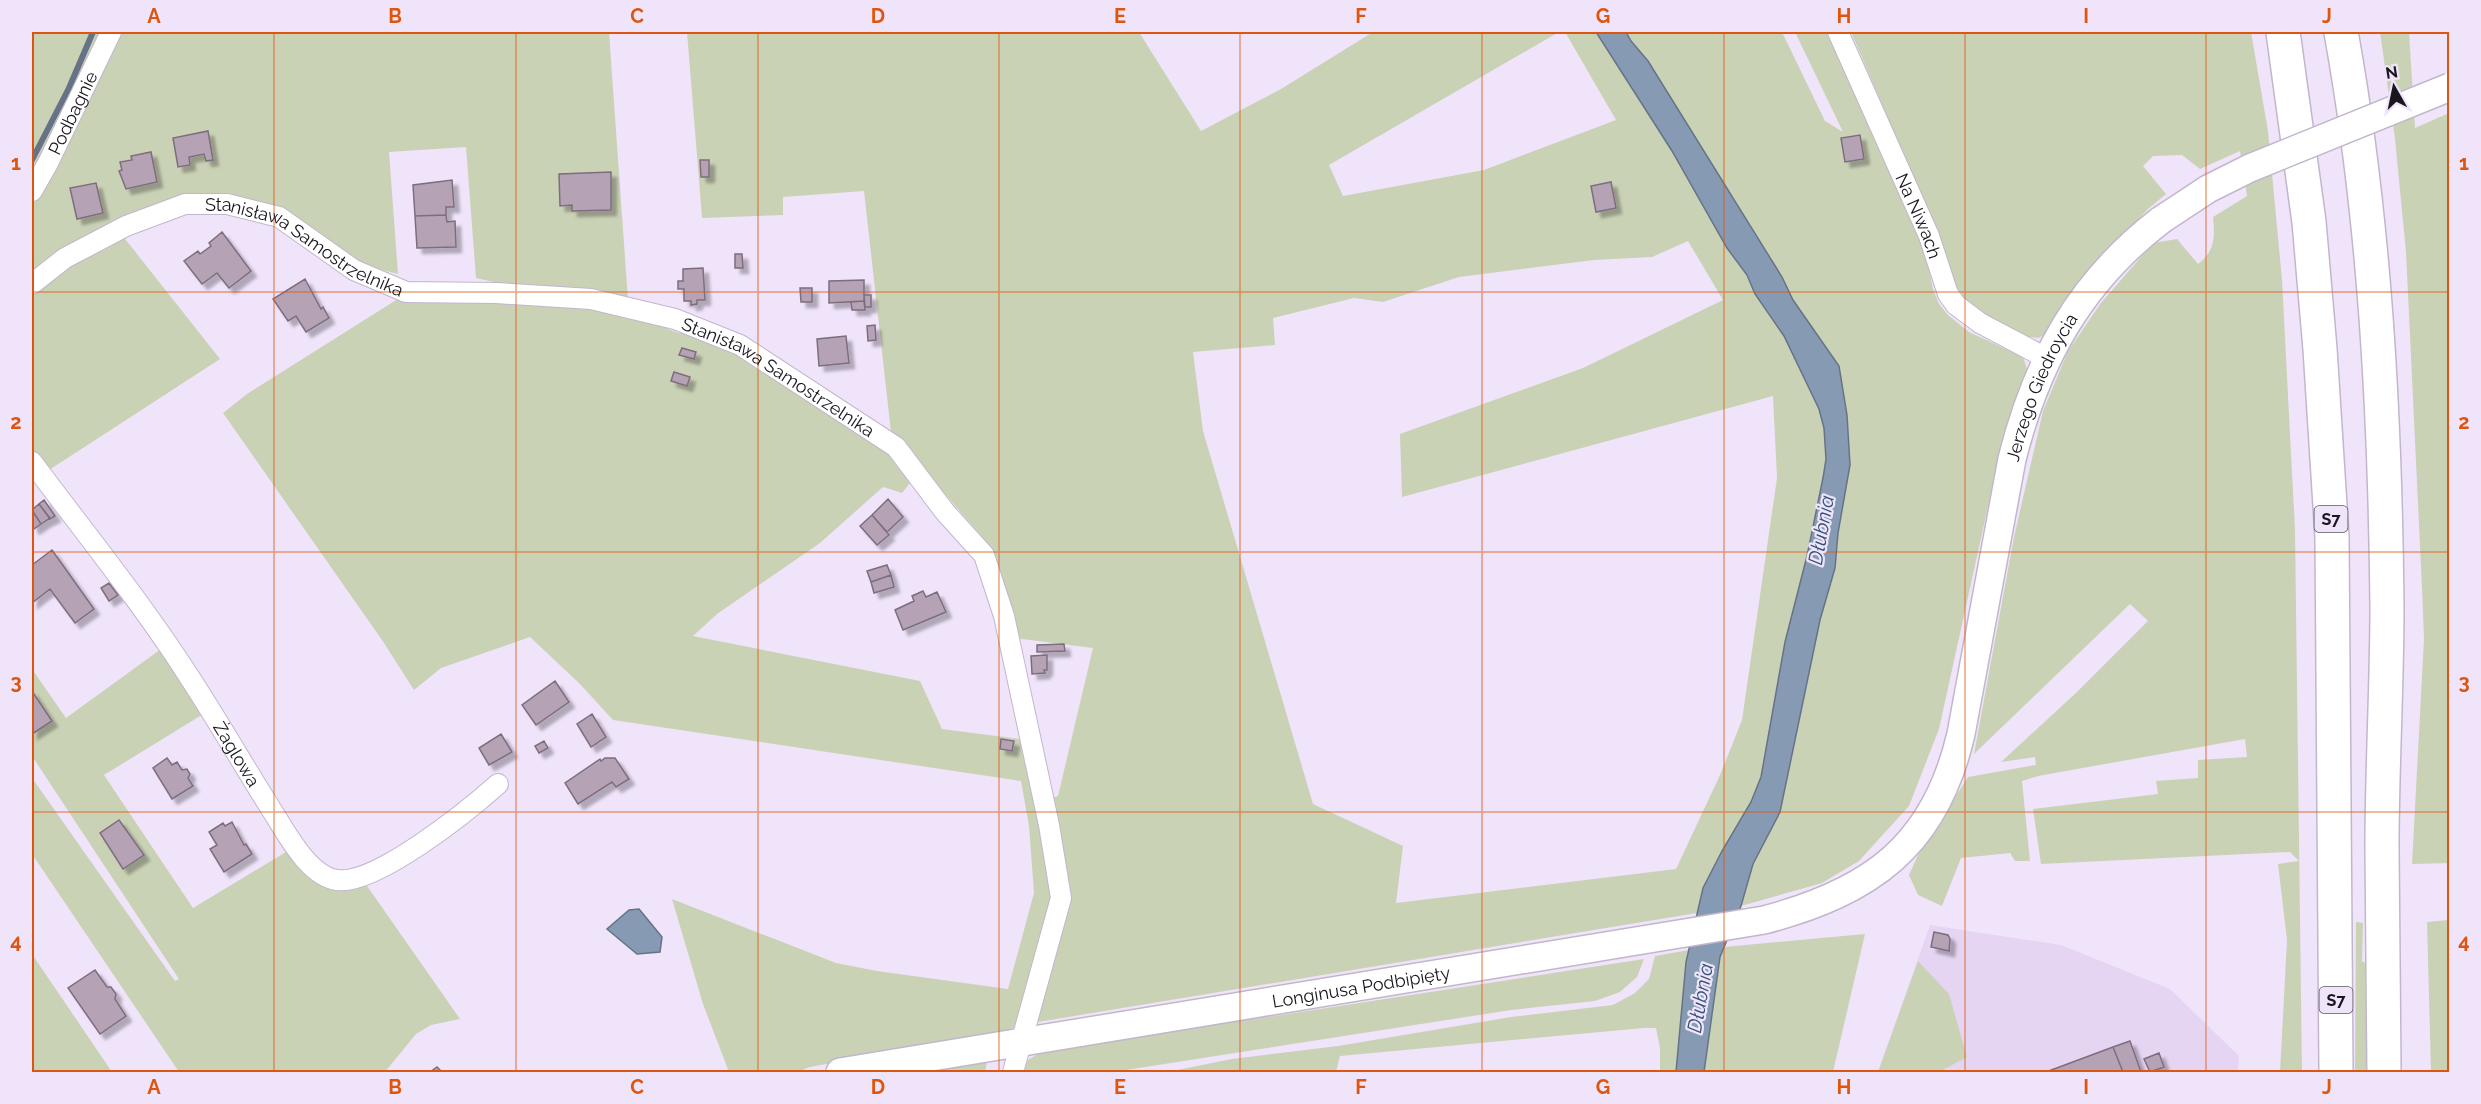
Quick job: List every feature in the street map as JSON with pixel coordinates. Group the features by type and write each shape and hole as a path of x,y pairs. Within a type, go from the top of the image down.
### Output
{"highway":[{"name":"S7","path":"2283,32 2309,222 2332,537 2336,1072"},
{"path":"2341,32 2365,203 2376,313 2384,446 2387,608 2382,846 2384,1072"}],"street":[{"name":"Podbagnie","path":"32,191 48,163 111,32"},
{"name":"Na Niwach","path":"1838,32 1929,236 1948,294 1956,305 1980,323 2046,358"},
{"name":"Jerzego Giedroycia","path":"1874,875 1898,855 1916,832 1941,793 1953,764 1961,734 2012,459 2029,401 2046,358 2075,309 2102,275 2133,243 2161,220 2208,189 2250,168 2450,87"},
{"name":"Stanisława Samostrzelnika","path":"32,284 65,258 126,226 185,204 227,204 279,217 354,270 406,292 496,293 591,299 675,319 740,345 896,447 945,512 984,555 1004,616 1042,791 1061,898 1013,1072"},
{"name":"Żaglowa","path":"32,462 160,634 306,861 320,874 339,881 373,873 479,801 498,784"},
{"name":"Longinusa Podbipięty","path":"840,1072 1752,923 1816,905 1874,875"}],"shaded area":[{"path":"1930,925 2061,945 2170,989 2239,1056 2238,1072 1878,1072"}],"green space":[{"path":"32,32 105,32 32,183"},
{"path":"117,32 609,32 628,300 515,287 476,278 466,147 389,152 398,274 359,264 281,215 176,202 32,277 32,200"},
{"path":"687,32 1139,32 1201,131 1281,89 1373,32 1559,32 1329,165 1343,196 1484,170 1616,120 1565,32 1596,32 1672,151 1727,248 1747,276 1755,294 1784,336 1819,409 1824,428 1826,459 1823,478 1807,556 1785,642 1761,777 1751,802 1703,888 1697,913 1038,1022 1040,992 1069,896 1050,799 1058,796 1093,648 1015,638 1000,583 984,539 891,432 864,191 783,197 783,215 702,218","holes":["1688,241 1723,300 1583,368 1400,434 1402,497 1773,396 1777,478 1742,720 1720,775 1676,869 1396,903 1403,846 1313,804 1203,431 1193,352 1275,345 1273,318 1354,298 1383,302 1459,277 1594,260 1652,257"]},
{"path":"1626,32 1782,32 1825,121 1843,132 1795,32 1831,32 1927,258 1933,289 1939,304 1948,315 1969,332 2023,357 2027,369 2003,438 1939,729 1909,806 1859,861 1822,883 1741,906 1753,864 1780,812 1837,550 1850,465 1847,415 1839,366 1793,300 1648,61"},
{"path":"1851,32 2251,32 2268,131 2282,280 2295,530 2302,1072 2280,1072 2287,940 2278,864 2299,861 2290,852 2041,864 2033,809 2158,794 2156,781 2198,778 2198,760 2247,757 2245,739 2038,776 2022,781 2030,861 2015,861 2010,853 1961,858 1942,906 1918,895 1909,875 1918,855 1968,777 2036,765 2035,757 2001,762 2077,692 2148,621 2130,604 1974,754 2014,537 2043,411 2068,351 2101,303 2153,243 2177,239 2198,264 2204,259 2213,243 2213,217 2247,196 2240,151 2200,169 2182,155 2153,156 2143,166 2166,194 2148,209 2078,283 2045,334 2039,338 2029,337 2010,330 1970,306 1956,286 1939,237"},
{"path":"2380,32 2409,32 2415,128 2449,113 2449,863 2412,864 2424,639 2406,252 2395,139"},
{"path":"122,235 220,359 46,472 32,453 32,291 74,261"},
{"path":"401,297 438,302 562,303 613,310 662,324 679,333 691,332 750,361 893,454 913,479 902,493 883,487 820,543 717,614 693,636 920,681 942,729 1019,739 1028,754 1055,900 1016,1027 998,1033 810,1067 797,1072 729,1072 703,1004 672,899 836,963 1008,989 1034,893 1029,826 1021,781 613,720 580,684 530,637 441,668 414,690 382,640 223,413 247,394"},
{"path":"161,649 205,713 104,775 193,908 291,849 318,882 365,883 460,1019 431,1025 416,1034 385,1072 179,1072 32,854 32,778 175,981 179,979 32,756 32,669 66,718"},
{"path":"2449,920 2449,1072 2431,1072 2427,922"},
{"path":"2356,922 2363,923 2362,961 2365,963 2367,1072 2355,1072"},
{"path":"1865,934 1833,1072 1704,1072 1720,958 1724,947"},
{"path":"1689,950 1676,1072 1660,1072 1660,1048 1656,1028 1644,1028 1340,1056 1336,1072 1167,1072 1232,1059 1338,1046 1511,1017 1613,1005 1635,993 1649,979 1655,956"},
{"path":"32,954 112,1072 32,1072"},
{"path":"1644,959 1637,977 1620,992 1595,1001 1511,1010 1126,1070 1026,1072 1024,1068 1028,1060 1041,1052"},
{"path":"1918,961 1949,994 1967,1057 1939,1072 1878,1072"},
{"path":"987,1062 985,1072 922,1072"}],"water":[{"name":"Dłubnia","path":"1596,32 1626,32 1648,61 1782,277 1793,300 1839,366 1847,415 1850,465 1838,533 1835,568 1820,620 1780,812 1753,864 1741,906 1720,957 1704,1072 1676,1072 1686,962 1703,888 1751,802 1761,777 1785,642 1807,556 1823,478 1826,459 1824,428 1819,409 1784,336 1755,294 1747,275 1727,248 1672,151"},
{"path":"639,909 662,937 660,952 637,954 607,929 629,910"}],"building":[{"path":"208,131 213,160 206,161 204,154 189,157 190,165 178,167 173,138"},
{"path":"1860,135 1864,159 1845,162 1841,138"},
{"path":"151,152 157,182 126,189 119,171 122,170 120,162 132,160 131,156"},
{"path":"700,160 709,160 709,177 701,177"},
{"path":"611,172 611,210 572,211 572,205 560,206 559,174"},
{"path":"452,180 454,207 446,207 446,215 415,216 413,185"},
{"path":"1611,182 1616,208 1596,212 1591,186"},
{"path":"96,183 103,213 77,219 70,188"},
{"path":"446,215 447,222 455,221 456,247 417,248 415,216"},
{"path":"222,232 251,271 229,288 217,273 202,284 184,261 198,251 200,254 211,246 209,243"},
{"path":"735,254 742,254 743,268 735,268"},
{"path":"703,268 705,300 697,300 697,304 691,305 691,301 684,301 684,289 678,289 678,281 683,281 683,269"},
{"path":"305,279 321,309 323,307 329,318 306,332 296,316 288,321 273,299"},
{"path":"864,280 864,301 829,303 829,281"},
{"path":"800,288 812,288 812,302 801,302"},
{"path":"864,295 871,295 871,307 865,307"},
{"path":"864,301 865,310 852,310 851,302"},
{"path":"875,325 876,340 868,341 867,326"},
{"path":"846,336 849,363 819,366 817,339"},
{"path":"682,348 696,352 694,359 679,355"},
{"path":"674,372 690,377 687,386 671,381"},
{"path":"888,499 903,517 887,532 872,515"},
{"path":"44,500 55,516 50,519 39,504"},
{"path":"39,504 50,518 41,524 32,510"},
{"path":"32,510 41,524 34,529 32,525"},
{"path":"872,515 889,535 877,545 860,526"},
{"path":"52,550 94,609 75,623 50,589 32,603 32,565"},
{"path":"887,565 891,575 871,582 867,571"},
{"path":"891,575 894,587 874,593 871,582"},
{"path":"109,583 118,595 109,601 101,588"},
{"path":"923,591 926,597 937,592 946,612 903,630 895,610 914,601 912,596"},
{"path":"1064,644 1065,651 1037,652 1037,645"},
{"path":"1047,655 1045,673 1032,674 1031,656"},
{"path":"555,681 569,702 536,725 522,705"},
{"path":"32,691 52,721 32,734"},
{"path":"592,714 606,737 591,747 577,724"},
{"path":"501,734 512,752 489,765 479,748"},
{"path":"1001,739 1014,741 1012,751 1000,749"},
{"path":"544,741 548,748 539,753 535,746"},
{"path":"167,758 172,765 177,762 182,770 187,769 190,774 188,778 193,786 172,799 153,768"},
{"path":"605,758 615,758 629,779 616,787 612,782 578,804 565,783 600,759 601,761"},
{"path":"119,820 144,855 123,869 100,833"},
{"path":"232,822 244,845 246,844 252,854 224,872 210,849 217,845 209,832 223,823 225,826"},
{"path":"1934,932 1948,935 1949,951 1931,947"},
{"path":"95,970 107,987 111,987 116,994 115,999 126,1016 100,1034 68,988"},
{"path":"2130,1041 2141,1072 2123,1072 2113,1047"},
{"path":"2113,1047 2123,1072 2046,1072"},
{"path":"2159,1053 2164,1067 2150,1072 2144,1059"},
{"path":"437,1067 442,1072 430,1072"}],"waterway":[{"path":"32,160 69,88 93,32"}]}
